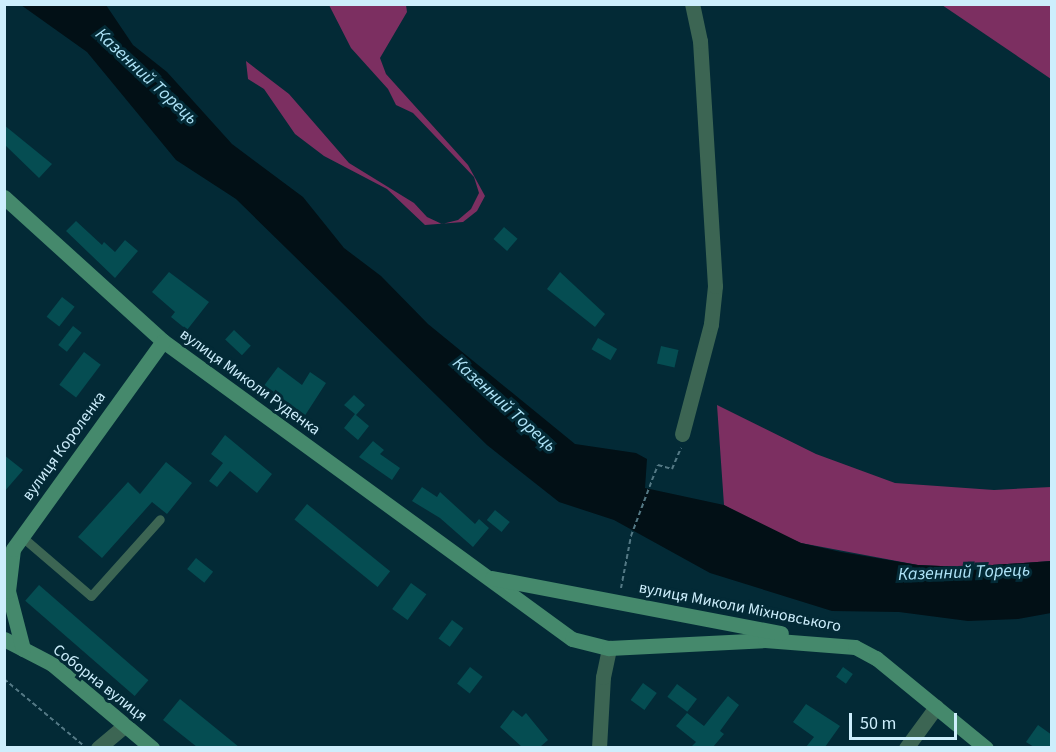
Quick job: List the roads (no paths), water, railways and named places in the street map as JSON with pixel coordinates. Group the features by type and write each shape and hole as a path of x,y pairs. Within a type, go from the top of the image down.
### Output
{"street":[{"path":"682,434 711,324 715,286 700,41 692,4"},
{"name":"вулиця Миколи Руденка","path":"4,197 163,341 572,639 609,648"},
{"name":"вулиця Короленка","path":"23,649 8,591 13,549 163,341"},
{"name":"вулиця Миколи Руденка","path":"488,578 619,603"},
{"name":"вулиця Миколи Міхновського","path":"619,603 855,647 876,658 986,747"},
{"name":"Соборна вулиця","path":"4,639 52,664 152,747"},
{"name":"вулиця Миколи Міхновського","path":"609,648 765,640 855,647"},
{"path":"599,747 602,686 609,648"},
{"path":"906,747 936,707"},
{"path":"98,747 125,725"}],"lane":[{"path":"21,536 91,596 160,519"}],"water":[{"name":"Казенний Торець","path":"21,5 106,5 133,45 167,72 232,144 303,197 344,248 381,276 428,324 575,444 636,453 647,459 645,488 724,505 801,543 841,552 918,565 963,567 1051,561 1051,613 1018,619 968,621 899,612 832,611 710,573 614,520 559,502 487,445 236,199 176,160 87,52"}]}
